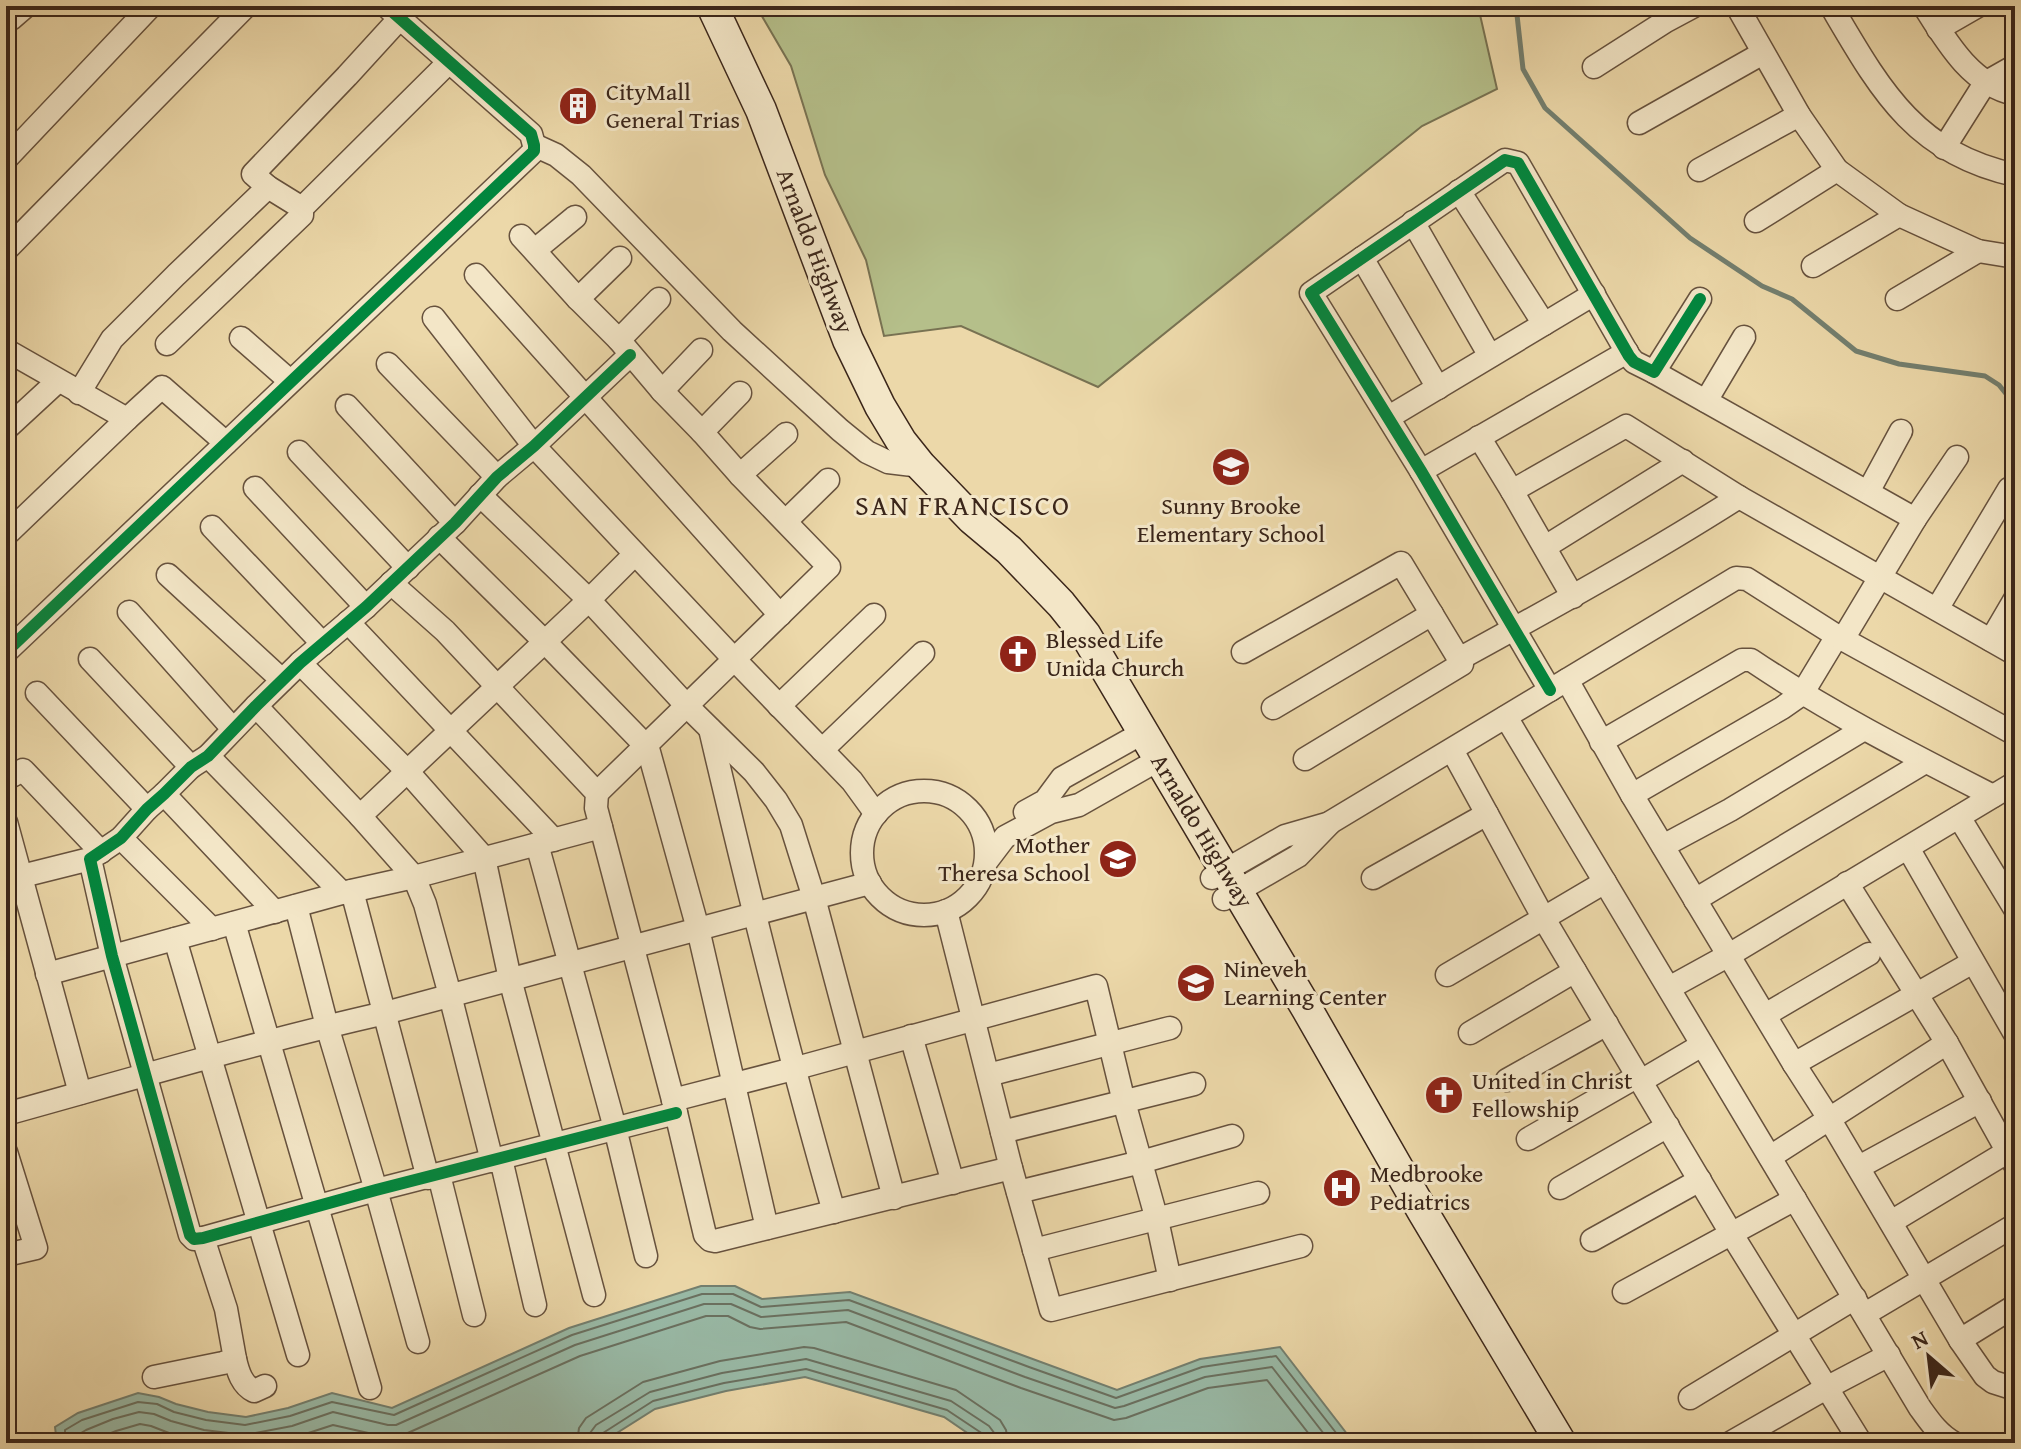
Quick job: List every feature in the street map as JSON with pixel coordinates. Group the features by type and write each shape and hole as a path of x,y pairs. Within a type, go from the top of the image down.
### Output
{"main road":[{"name":"Arnaldo Highway","path":"712,6 761,110 848,340 880,406 901,441 996,559 1047,611 1137,736 1561,1443"}],"street":[{"path":"6,159 151,6"},
{"path":"6,250 246,6"},
{"path":"1594,67 1662,14 1694,6"},
{"path":"1737,6 1799,115 1837,170 1899,215 1978,251 2015,257"},
{"path":"1831,6 1871,74 1915,126 1971,163 2015,175"},
{"path":"1924,6 1961,60 1985,83 2015,94"},
{"path":"1938,29 1978,6"},
{"path":"6,652 534,151 531,134 393,12 253,174 302,208"},
{"path":"1639,123 1763,53"},
{"path":"167,344 302,215 302,208 449,62"},
{"path":"1944,148 1985,83 2015,66"},
{"path":"1699,170 1799,115"},
{"path":"534,145 556,155 581,175 732,331 840,430 867,452 929,475"},
{"path":"1915,519 1634,362 1518,163 1505,160 1311,293 1515,629 1601,742 1859,1167 1960,1340 1985,1376 2011,1384"},
{"path":"1756,221 1837,170"},
{"path":"79,393 112,339 268,187"},
{"path":"1459,191 1544,324"},
{"path":"1813,266 1899,215"},
{"path":"575,217 528,243 740,475 829,567 597,793 596,808 634,946 705,1235 715,1241 1011,1168"},
{"path":"1413,222 1490,356"},
{"path":"1897,299 1978,251"},
{"path":"578,299 620,258"},
{"path":"1362,258 1438,388"},
{"path":"476,275 780,615"},
{"path":"1389,417 1594,294"},
{"path":"14,878 95,856 121,838 147,809 200,762 282,680 408,568 497,477 585,396 659,299"},
{"path":"1654,372 1700,299"},
{"path":"434,318 534,446 852,781 876,814"},
{"path":"1706,401 1744,337"},
{"path":"241,338 290,381"},
{"path":"6,350 127,419"},
{"path":"662,391 701,350"},
{"path":"1421,471 1627,352"},
{"path":"388,364 497,477"},
{"path":"6,429 58,381"},
{"path":"6,535 162,387 226,443"},
{"path":"702,432 740,393"},
{"path":"347,406 447,530 544,641 646,746 698,929 767,1228"},
{"path":"1512,491 1626,426 1739,497 2015,654"},
{"path":"1868,492 1901,431"},
{"path":"740,475 786,434"},
{"path":"1479,437 1573,597"},
{"path":"299,452 408,568"},
{"path":"1632,795 1802,694 1957,457"},
{"path":"1545,547 1683,461"},
{"path":"786,521 828,480"},
{"path":"255,488 366,607"},
{"path":"1937,609 2009,489"},
{"path":"480,495 589,600 686,705 754,772 791,825 814,898 894,1198"},
{"path":"1459,659 1573,597 1739,497"},
{"path":"212,527 323,644"},
{"path":"360,816 635,554"},
{"path":"1243,652 1401,563 1462,664 1305,759"},
{"path":"168,575 282,680"},
{"path":"1225,885 1298,856 1331,822 1736,578 1747,579 1840,638 2013,728"},
{"path":"391,583 445,631 597,793"},
{"path":"1991,640 2015,599"},
{"path":"129,612 233,729"},
{"path":"1273,708 1432,614"},
{"path":"779,706 874,615"},
{"path":"348,622 451,731 545,842 570,964 646,1256"},
{"path":"822,750 923,653"},
{"path":"90,659 200,762 347,892 474,1315"},
{"path":"1601,742 1742,660 1751,660 1802,694 1864,729 1993,796"},
{"path":"300,663 408,772 484,858 510,979 594,1295"},
{"path":"37,693 147,809"},
{"path":"256,706 414,877 425,904 535,1305"},
{"path":"1506,717 1920,1408 1935,1428 1954,1443"},
{"path":"710,727 793,1069 834,1212"},
{"path":"1663,846 1730,810 1864,729"},
{"path":"978,822 1001,824 1045,801 1062,778 1137,736"},
{"path":"1452,750 1544,919 1731,1233 1828,1387 1856,1441"},
{"path":"1695,900 1925,762"},
{"path":"986,862 1005,837 1051,812 1079,805 1153,763"},
{"path":"6,779 23,770 95,856 112,956 190,1235 194,1239 615,1128 733,1086 1096,986 1170,1280"},
{"path":"1669,988 2015,783"},
{"path":"930,791 949,796 966,807 978,822 984,835 986,862 981,878 961,903 946,911 911,914 880,897 870,883 862,855 864,840 876,814 891,800 910,793 930,791"},
{"path":"164,794 286,909 327,1026 418,1342"},
{"path":"1373,878 1487,814"},
{"path":"1959,817 2006,872 2015,909"},
{"path":"6,822 14,878 47,974 80,1093"},
{"path":"47,974 601,827"},
{"path":"121,838 212,929"},
{"path":"1908,848 1973,962 2009,1010 2015,1034"},
{"path":"1447,975 1605,882"},
{"path":"6,1114 870,883"},
{"path":"1847,883 1947,1043 2011,1159 1891,1222"},
{"path":"946,911 1011,1168 1051,1310 1301,1246"},
{"path":"234,923 370,1388"},
{"path":"175,939 298,1355"},
{"path":"1765,1015 1869,954"},
{"path":"1794,1064 1973,962"},
{"path":"1470,1033 1575,971"},
{"path":"1507,1080 1607,1024"},
{"path":"988,1075 1170,1028"},
{"path":"911,1036 953,1183"},
{"path":"1770,1157 1947,1043"},
{"path":"1528,1139 1702,1045"},
{"path":"1002,1132 1194,1084"},
{"path":"1859,1167 1980,1101"},
{"path":"1560,1188 1668,1126"},
{"path":"1018,1192 1232,1136"},
{"path":"6,1152 36,1248 6,1255"},
{"path":"1592,1240 1700,1180"},
{"path":"1034,1250 1258,1193"},
{"path":"1624,1292 1795,1199"},
{"path":"1690,1398 1794,1333 1924,1279 2015,1225"},
{"path":"203,1238 226,1309 237,1371 249,1389 254,1391 265,1386"},
{"path":"1960,1340 2015,1306"},
{"path":"1730,1443 1889,1355"},
{"path":"154,1377 235,1359"}],"green space":[{"path":"756,6 1478,6 1497,89 1422,126 1098,387 961,326 884,336 866,260 825,175 791,66"}],"water":[{"path":"701,1286 735,1286 762,1299 850,1292 1117,1390 1200,1359 1280,1347 1354,1443 982,1443 944,1417 805,1377 726,1391 655,1409 601,1443 57,1443 55,1427 78,1413 138,1393 208,1412 246,1417 288,1408 332,1393 392,1408 569,1328"}],"waterway":[{"path":"1516,6 1523,69 1545,108 1690,238 1762,286 1792,299 1856,351 1899,364 1985,376 1999,385 2015,405"}],"cycle path":[{"path":"6,652 534,151 531,134 386,6"},
{"path":"1550,690 1421,471 1311,293 1505,160 1518,163 1634,362 1654,372 1700,299"},
{"path":"630,355 497,477 455,523 366,607 300,663 208,756 191,767 147,809 121,838 90,859 112,956 190,1235 194,1239 676,1113"}],"place":[{"name":"CityMall General Trias","path":"578,106"},
{"name":"Sunny Brooke Elementary School","path":"1231,467"},
{"name":"Blessed Life Unida Church","path":"1018,654"},
{"name":"Mother Theresa School","path":"1118,859"},
{"name":"Nineveh Learning Center","path":"1196,983"},
{"name":"United in Christ Fellowship","path":"1444,1095"},
{"name":"Medbrooke Pediatrics","path":"1342,1188"}],"district":[{"name":"SAN FRANCISCO","path":"963,505"}]}
